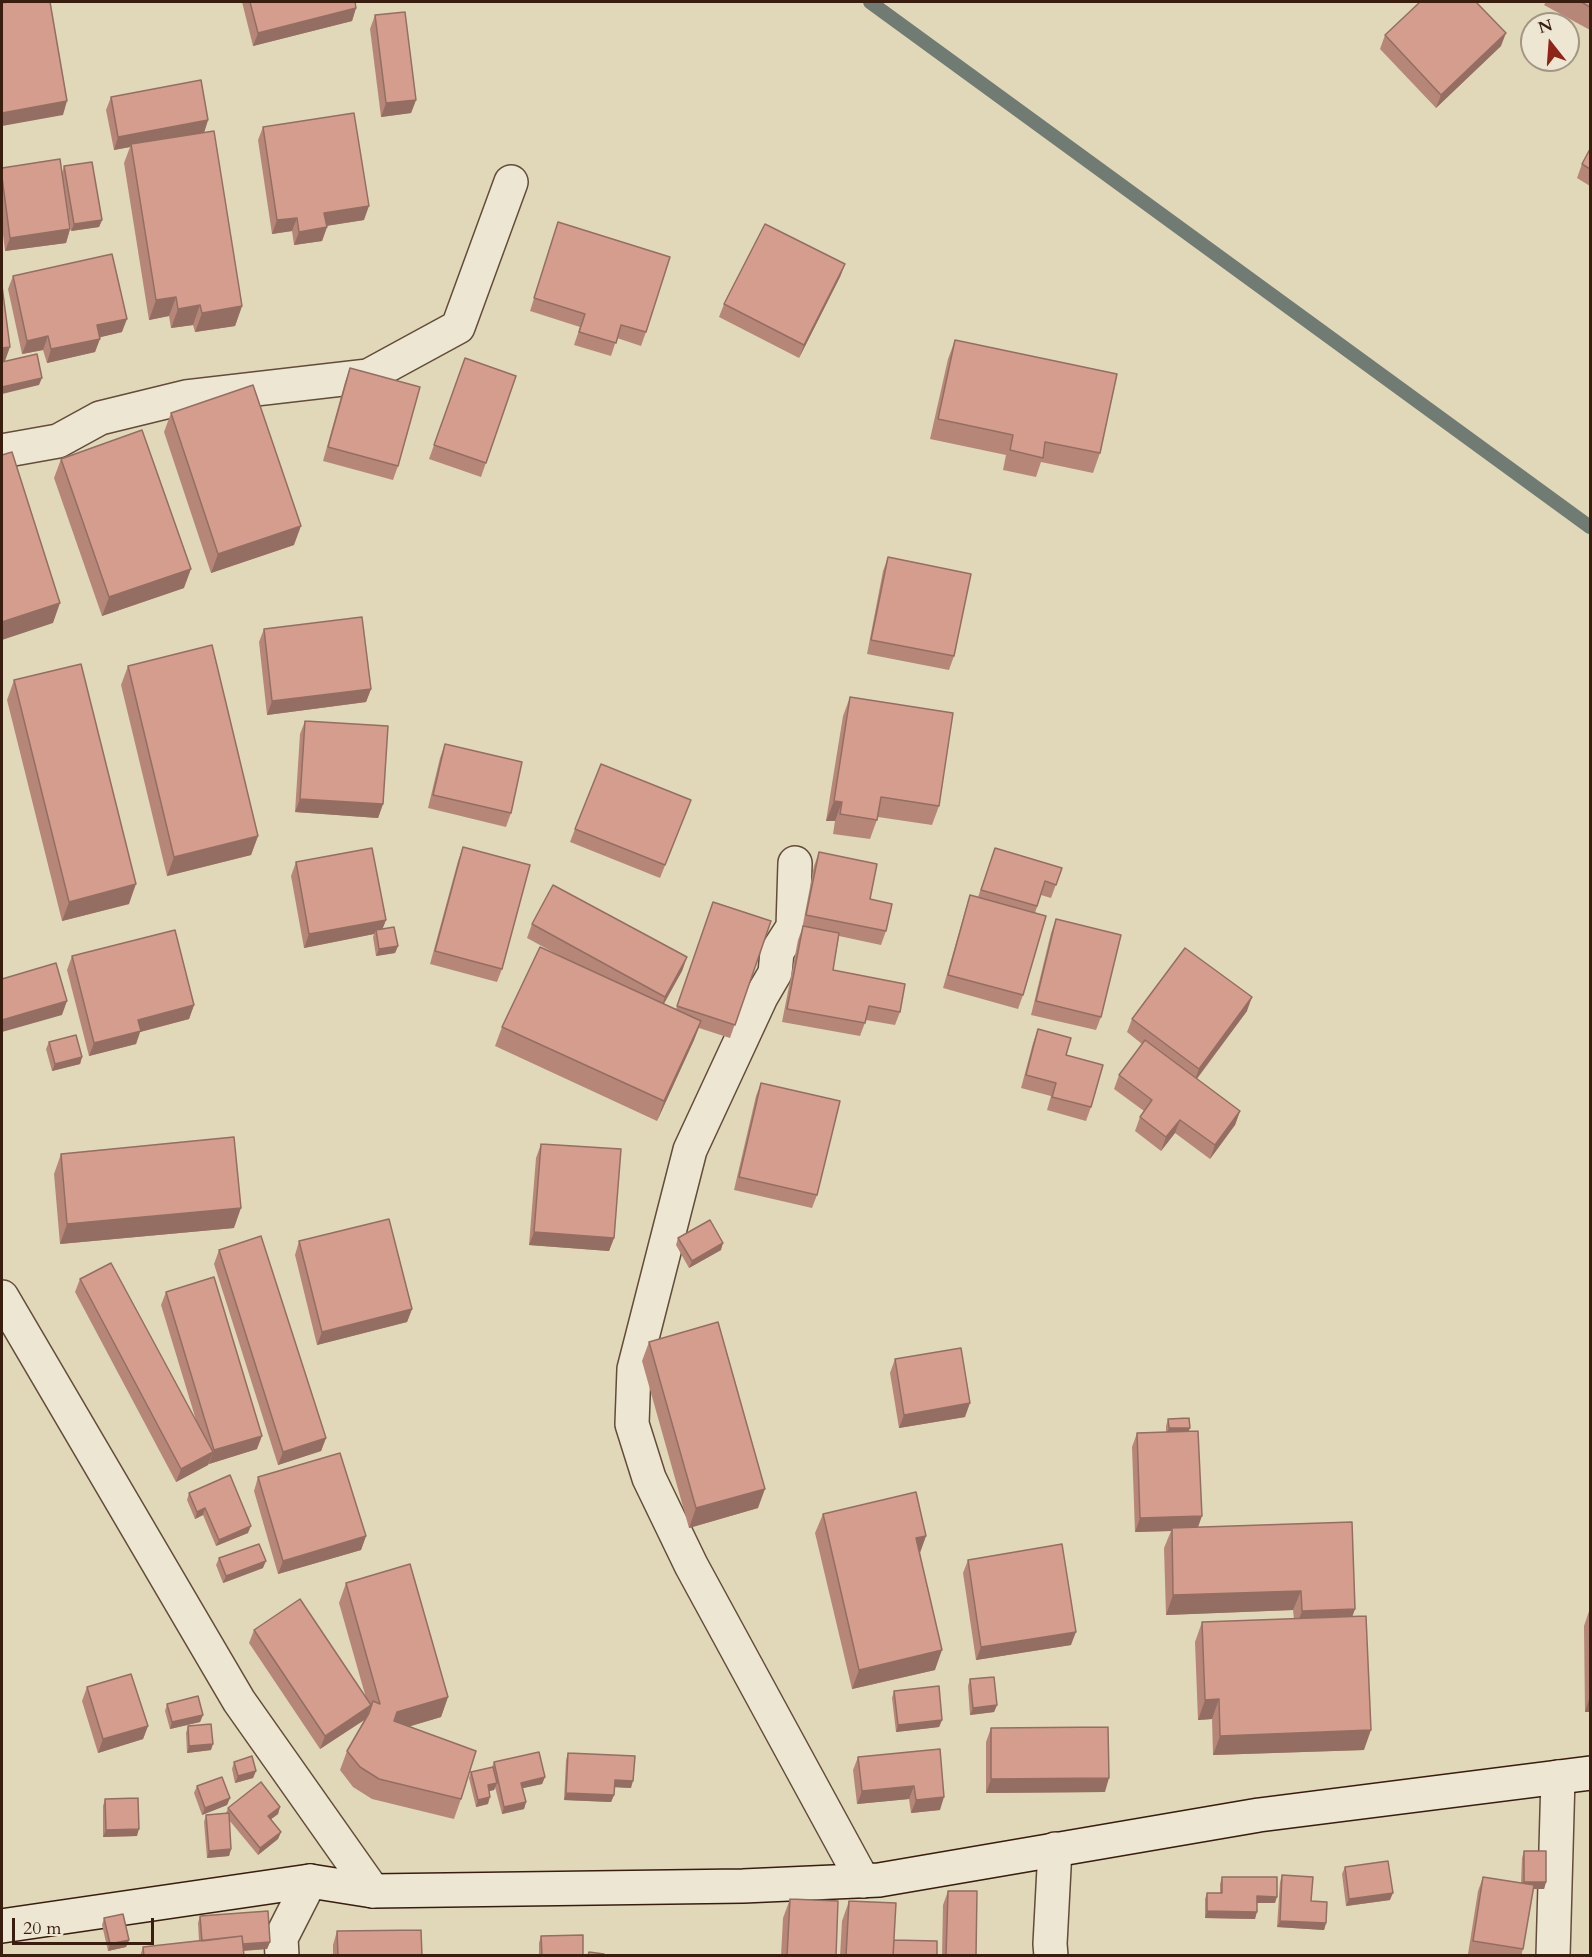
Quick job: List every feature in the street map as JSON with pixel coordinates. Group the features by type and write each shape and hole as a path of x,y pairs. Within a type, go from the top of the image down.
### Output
{"street":[{"path":"2,451 58,441 100,418 186,396 368,376 458,327 511,182"},
{"path":"795,863 793,927 777,952 775,973 761,997 690,1150 634,1369 632,1424 648,1478 691,1565 863,1881"},
{"path":"2,1297 239,1701 373,1891"},
{"path":"2,1926 310,1881 373,1891 743,1886 879,1880 1259,1815 1590,1773"},
{"path":"1553,1956 1558,1777"},
{"path":"1051,1956 1056,1849"},
{"path":"282,1956 281,1938 310,1881"}],"building":[{"path":"50,2 67,101 2,113 2,3"},
{"path":"250,2 355,2 356,8 258,33"},
{"path":"1420,2 1476,2 1506,33 1441,95 1385,35"},
{"path":"405,12 416,100 386,103 375,15"},
{"path":"201,80 208,120 118,137 111,97"},
{"path":"354,113 369,206 324,213 327,227 299,232 297,218 277,220 263,127"},
{"path":"214,131 242,306 202,313 200,305 178,309 176,297 156,300 131,144"},
{"path":"1590,149 1590,169 1582,164"},
{"path":"60,159 70,229 10,238 2,168"},
{"path":"92,162 102,220 74,224 64,166"},
{"path":"558,222 670,257 646,332 621,325 616,343 579,332 585,314 534,298"},
{"path":"765,224 845,264 804,345 724,304"},
{"path":"112,254 127,319 97,325 100,339 51,349 48,336 27,341 13,276"},
{"path":"2,286 10,347 2,348"},
{"path":"955,340 1117,374 1100,453 1045,442 1043,458 1010,450 1013,435 938,419"},
{"path":"37,354 42,378 2,387 2,362"},
{"path":"465,358 516,376 486,463 434,445"},
{"path":"350,368 420,387 398,466 328,447"},
{"path":"253,385 301,526 218,554 171,413"},
{"path":"142,430 191,569 109,597 61,459"},
{"path":"12,452 60,603 2,622 2,455"},
{"path":"888,557 971,574 954,656 871,640"},
{"path":"362,617 371,689 272,701 264,629"},
{"path":"212,645 258,836 174,857 128,666"},
{"path":"81,664 136,884 69,902 14,680"},
{"path":"850,697 953,713 939,806 881,797 877,820 840,814 842,802 834,801"},
{"path":"305,721 388,726 383,804 300,799"},
{"path":"445,744 522,762 511,813 433,795"},
{"path":"601,764 691,800 665,865 575,829"},
{"path":"463,847 530,865 502,969 435,951"},
{"path":"372,848 386,920 309,934 296,862"},
{"path":"995,848 1062,868 1056,885 1045,881 1037,906 981,890"},
{"path":"819,852 877,864 870,899 892,904 886,931 806,915"},
{"path":"553,885 687,957 665,997 532,924"},
{"path":"970,895 1046,916 1023,995 948,975"},
{"path":"713,902 771,921 735,1025 677,1006"},
{"path":"1056,919 1121,935 1101,1017 1036,1001"},
{"path":"803,926 839,933 833,970 905,984 900,1012 869,1006 865,1023 787,1009"},
{"path":"394,927 398,946 379,949 376,930"},
{"path":"175,930 194,1005 138,1020 141,1031 94,1043 72,956"},
{"path":"540,947 701,1021 664,1101 502,1027"},
{"path":"1185,948 1252,997 1199,1069 1132,1019"},
{"path":"56,963 67,1001 2,1020 2,979"},
{"path":"1038,1029 1071,1038 1066,1055 1103,1065 1091,1107 1052,1097 1056,1083 1026,1075"},
{"path":"76,1035 82,1057 55,1064 49,1042"},
{"path":"1145,1040 1240,1111 1215,1145 1180,1120 1166,1137 1140,1117 1152,1100 1119,1075"},
{"path":"761,1083 840,1101 817,1195 739,1177"},
{"path":"234,1137 241,1208 67,1224 61,1154"},
{"path":"541,1144 621,1149 614,1238 534,1232"},
{"path":"389,1219 412,1309 322,1332 299,1241"},
{"path":"710,1220 723,1243 692,1261 678,1238"},
{"path":"261,1236 326,1438 283,1452 219,1250"},
{"path":"111,1263 213,1452 181,1469 80,1279"},
{"path":"214,1277 262,1436 214,1450 166,1292"},
{"path":"718,1322 765,1489 696,1508 649,1342"},
{"path":"961,1348 970,1403 904,1415 895,1359"},
{"path":"1189,1418 1190,1428 1169,1428 1168,1419"},
{"path":"1198,1431 1202,1516 1140,1518 1137,1433"},
{"path":"340,1453 366,1536 283,1561 258,1477"},
{"path":"230,1475 251,1526 219,1540 205,1508 197,1512 189,1493"},
{"path":"916,1492 926,1536 916,1538 942,1650 859,1670 823,1514"},
{"path":"1352,1522 1355,1609 1302,1611 1301,1591 1173,1595 1172,1528"},
{"path":"259,1544 266,1561 226,1576 219,1558"},
{"path":"1062,1544 1076,1632 981,1647 968,1560"},
{"path":"410,1564 448,1697 397,1712 394,1721 476,1751 461,1799 379,1779 360,1767 347,1751 369,1713 373,1701 380,1704 346,1583"},
{"path":"300,1599 371,1705 325,1736 254,1630"},
{"path":"1366,1616 1371,1730 1220,1736 1219,1699 1205,1700 1202,1622"},
{"path":"131,1674 148,1726 103,1739 87,1687"},
{"path":"994,1677 997,1705 973,1708 970,1679"},
{"path":"939,1686 942,1720 898,1725 894,1691"},
{"path":"198,1696 203,1715 172,1722 167,1704"},
{"path":"211,1724 213,1744 189,1746 188,1726"},
{"path":"1108,1727 1109,1778 991,1779 991,1728"},
{"path":"940,1749 944,1797 916,1800 914,1786 862,1791 858,1757"},
{"path":"539,1752 545,1777 521,1783 526,1802 504,1807 494,1762"},
{"path":"568,1753 635,1756 633,1781 615,1780 614,1795 566,1793"},
{"path":"252,1756 256,1771 238,1776 234,1762"},
{"path":"493,1767 497,1783 488,1785 490,1797 478,1800 471,1772"},
{"path":"222,1777 230,1798 205,1808 197,1786"},
{"path":"261,1782 280,1807 268,1816 281,1832 260,1848 228,1808"},
{"path":"138,1798 139,1829 106,1830 105,1799"},
{"path":"229,1813 231,1849 209,1851 206,1815"},
{"path":"1524,1851 1546,1851 1546,1882 1524,1882"},
{"path":"1388,1861 1393,1893 1349,1899 1345,1867"},
{"path":"1282,1875 1313,1877 1311,1901 1327,1902 1326,1923 1280,1921"},
{"path":"1222,1877 1277,1877 1277,1897 1257,1896 1257,1912 1207,1911 1207,1893 1222,1893"},
{"path":"1483,1877 1534,1885 1523,1949 1473,1941"},
{"path":"948,1891 977,1891 976,1956 946,1956"},
{"path":"790,1899 838,1901 836,1956 787,1956"},
{"path":"849,1901 896,1903 893,1956 846,1956"},
{"path":"268,1911 270,1942 243,1944 242,1936 202,1941 200,1916"},
{"path":"123,1914 129,1940 110,1944 104,1918"},
{"path":"421,1930 422,1956 338,1956 337,1931"},
{"path":"583,1935 583,1956 542,1956 541,1936"},
{"path":"242,1936 244,1956 144,1956 143,1947"},
{"path":"894,1940 937,1941 937,1956 893,1956"},
{"path":"589,1952 604,1954 604,1956 588,1956"}],"waterway":[{"path":"870,2 1590,527"}]}
